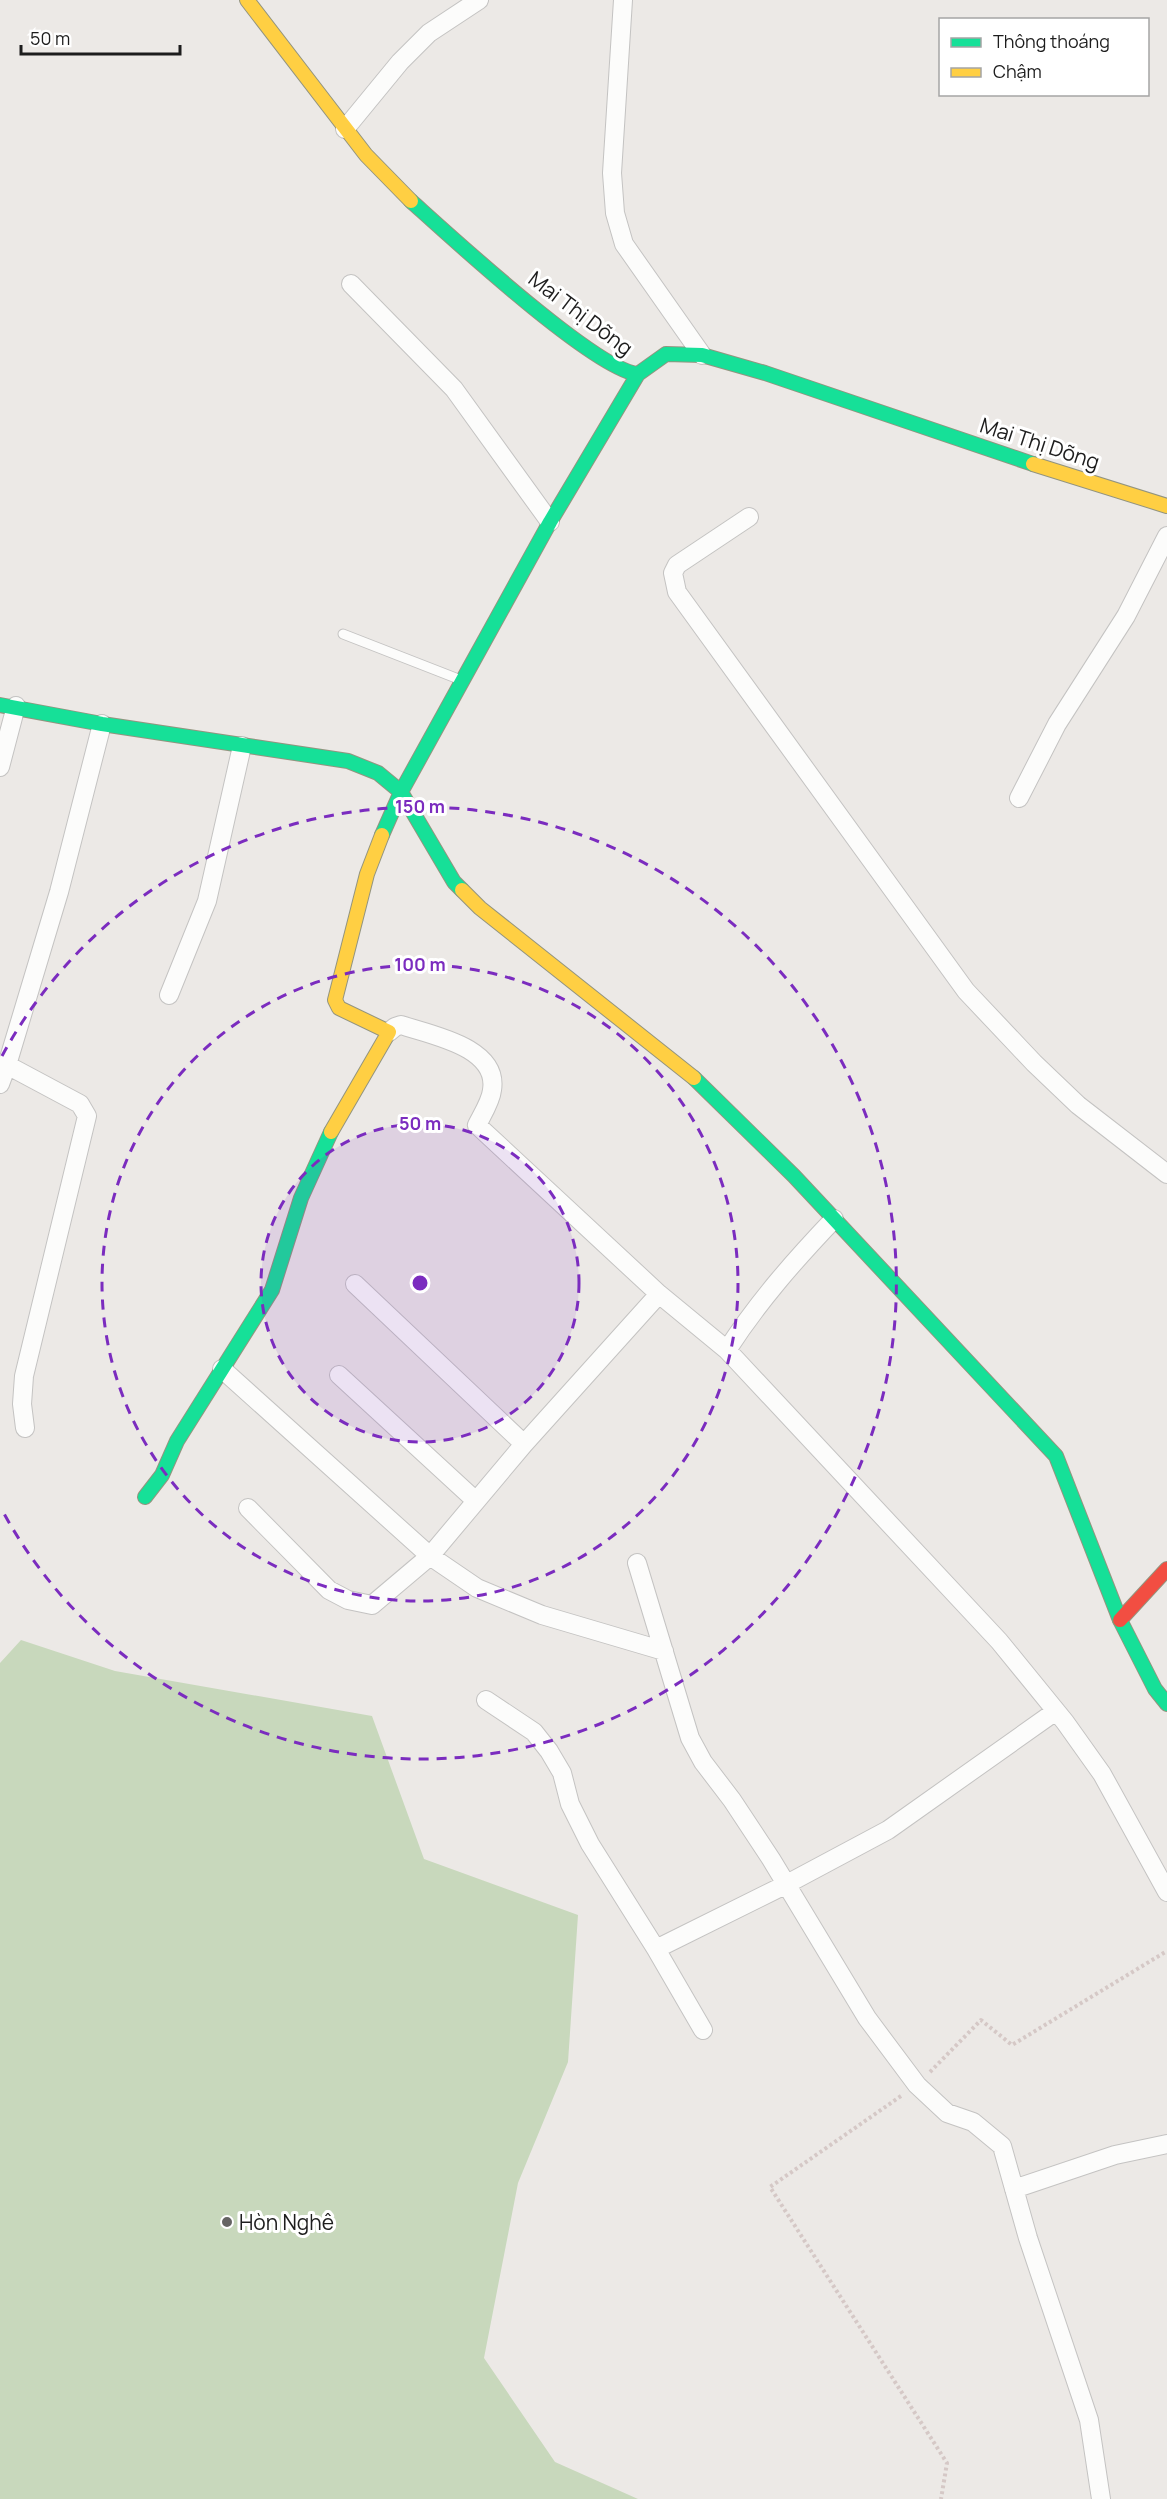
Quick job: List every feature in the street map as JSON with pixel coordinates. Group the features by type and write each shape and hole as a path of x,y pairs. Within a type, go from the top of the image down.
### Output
{"street":[{"name":"Mai Thị Dõng","path":"247,0 345,129 398,190 466,250 600,357 628,373 638,374 666,354 702,355 765,373 1050,470 1167,506"},
{"path":"345,129 400,62 429,33 479,0"},
{"path":"623,0 612,173 615,213 624,244 702,355"},
{"path":"351,284 454,389 550,522"},
{"path":"389,1032 339,1008 335,1000 354,935 368,873 401,792 550,522 638,374"},
{"path":"749,517 677,565 673,573 677,592 966,991 1034,1063 1078,1105 1167,1174"},
{"path":"1019,798 1057,724 1126,616 1167,536"},
{"path":"0,767 8,705 102,724 242,746 313,754 348,761 378,773 401,792 454,882 517,938 680,1065 749,1130 1056,1456 1120,1620 1155,1689 1167,1704"},
{"path":"0,1084 59,891 102,724"},
{"path":"169,995 207,901 242,746"},
{"path":"145,1497 162,1475 177,1441 272,1290 281,1271 301,1198 327,1137 389,1032 401,1025 468,1047 488,1071 492,1091 477,1125 659,1294 727,1350 982,1623 1056,1711 1102,1774 1167,1892"},
{"path":"7,1065 80,1104 87,1116 24,1376 22,1404 25,1428"},
{"path":"727,1350 754,1308 782,1273 834,1219"},
{"path":"355,1284 524,1444"},
{"path":"248,1508 329,1590 348,1600 372,1605 430,1556 524,1444 659,1294"},
{"path":"222,1369 430,1556 477,1588 510,1604 664,1651"},
{"path":"339,1375 476,1502"},
{"path":"638,1563 690,1738 703,1762 732,1800 867,2018 917,2085 947,2113 973,2122 1002,2146 1028,2238 1089,2420 1101,2499"},
{"path":"1120,1620 1167,1569"},
{"path":"486,1700 534,1732 549,1751 562,1773 570,1804 590,1844 656,1949 703,2030"},
{"path":"656,1949 785,1886 888,1830 1056,1711"},
{"path":"1014,2189 1115,2155 1167,2144"}],"lane":[{"path":"343,634 463,680"}],"path":[{"path":"941,2499 947,2463 770,2187 917,2085 981,2020 1012,2045 1167,1951"}],"green space":[{"path":"21,1640 115,1671 372,1716 424,1859 578,1915 568,2062 518,2183 484,2358 555,2462 638,2499 0,2499 0,1663"}],"traffic: fast":[{"path":"411,201 523,299 590,350 618,367 638,374 666,354 702,355 765,373 1033,464"},
{"path":"382,835 401,792 550,522 638,374"},
{"path":"0,705 102,724 348,761 378,773 401,792 454,882 462,890"},
{"path":"694,1078 794,1176 1056,1456 1120,1620 1155,1689 1167,1704"},
{"path":"145,1497 162,1475 177,1441 272,1290 301,1198 331,1132"}],"traffic: slow":[{"path":"247,0 366,155 411,201"},
{"path":"1033,464 1167,506"},
{"path":"331,1132 389,1032 339,1008 335,1000 367,874 382,835"},
{"path":"462,890 480,908 694,1078"}],"traffic: jam":[{"path":"1120,1620 1167,1569"}],"place":[{"name":"Hòn Nghê","path":"227,2222"}]}
